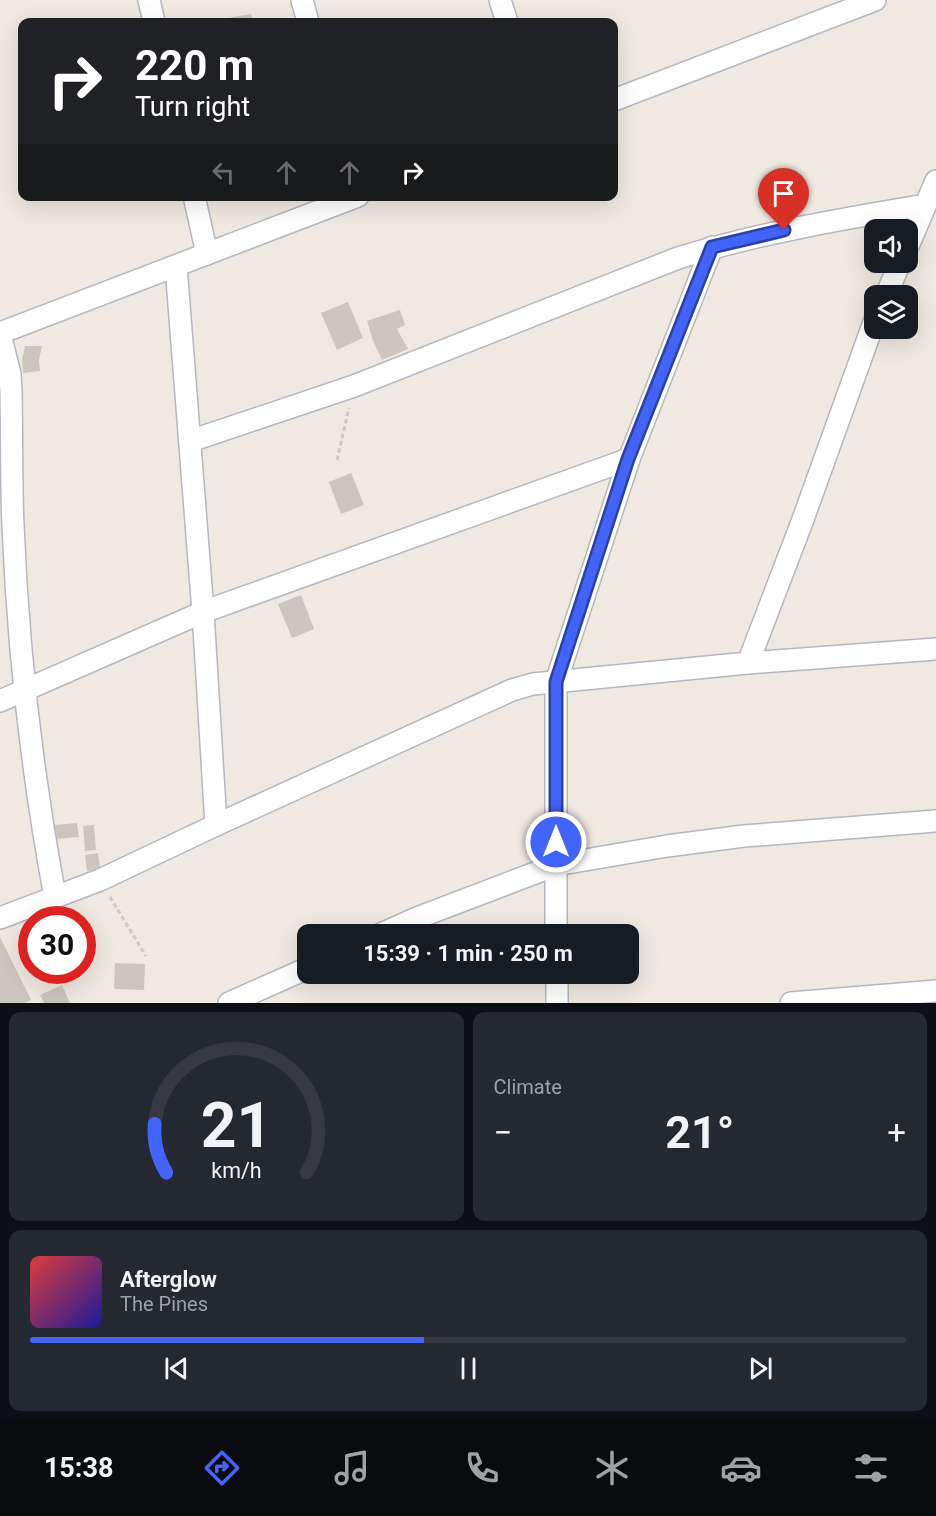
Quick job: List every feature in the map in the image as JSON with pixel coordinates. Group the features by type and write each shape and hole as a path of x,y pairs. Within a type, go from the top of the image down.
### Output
{"street":[{"path":"149,0 153,18"},
{"path":"302,0 307,18"},
{"path":"500,0 506,18"},
{"path":"618,98 874,0"},
{"path":"918,222 936,181"},
{"path":"195,201 207,254"},
{"path":"55,897 34,771 26,690 13,526 10,374 0,333 345,201"},
{"path":"190,441 354,386 678,258 712,247 784,230 925,205"},
{"path":"556,924 556,682 628,459 712,247"},
{"path":"176,266 204,612 216,825"},
{"path":"748,663 868,339"},
{"path":"0,701 204,612 628,459"},
{"path":"0,918 100,880 512,690 533,684 748,663 936,649"},
{"path":"404,924 556,865 667,846 744,836 936,821"},
{"path":"229,1003 297,973"},
{"path":"556,984 557,1003"},
{"path":"791,1003 936,990"}],"path":[{"path":"337,460 354,386"},
{"path":"100,880 146,957"}],"building":[{"path":"251,14 252,18 228,18"},
{"path":"348,302 363,338 337,350 321,313"},
{"path":"400,310 405,325 397,329 408,349 382,360 367,321"},
{"path":"25,346 42,346 39,360 40,371 23,373 22,359"},
{"path":"351,473 364,505 341,514 329,482"},
{"path":"301,595 314,629 292,638 278,604"},
{"path":"77,823 79,837 54,839 53,825"},
{"path":"94,825 96,850 85,851 83,826"},
{"path":"98,853 100,869 87,871 85,855"},
{"path":"0,937 18,974 18,984 23,984 31,1000 25,1003 0,1003"},
{"path":"115,963 145,964 144,990 114,989"},
{"path":"62,985 70,1003 44,1003 40,995"}],"route":[{"path":"556,842 556,682 628,459 712,247 784,230"}]}
